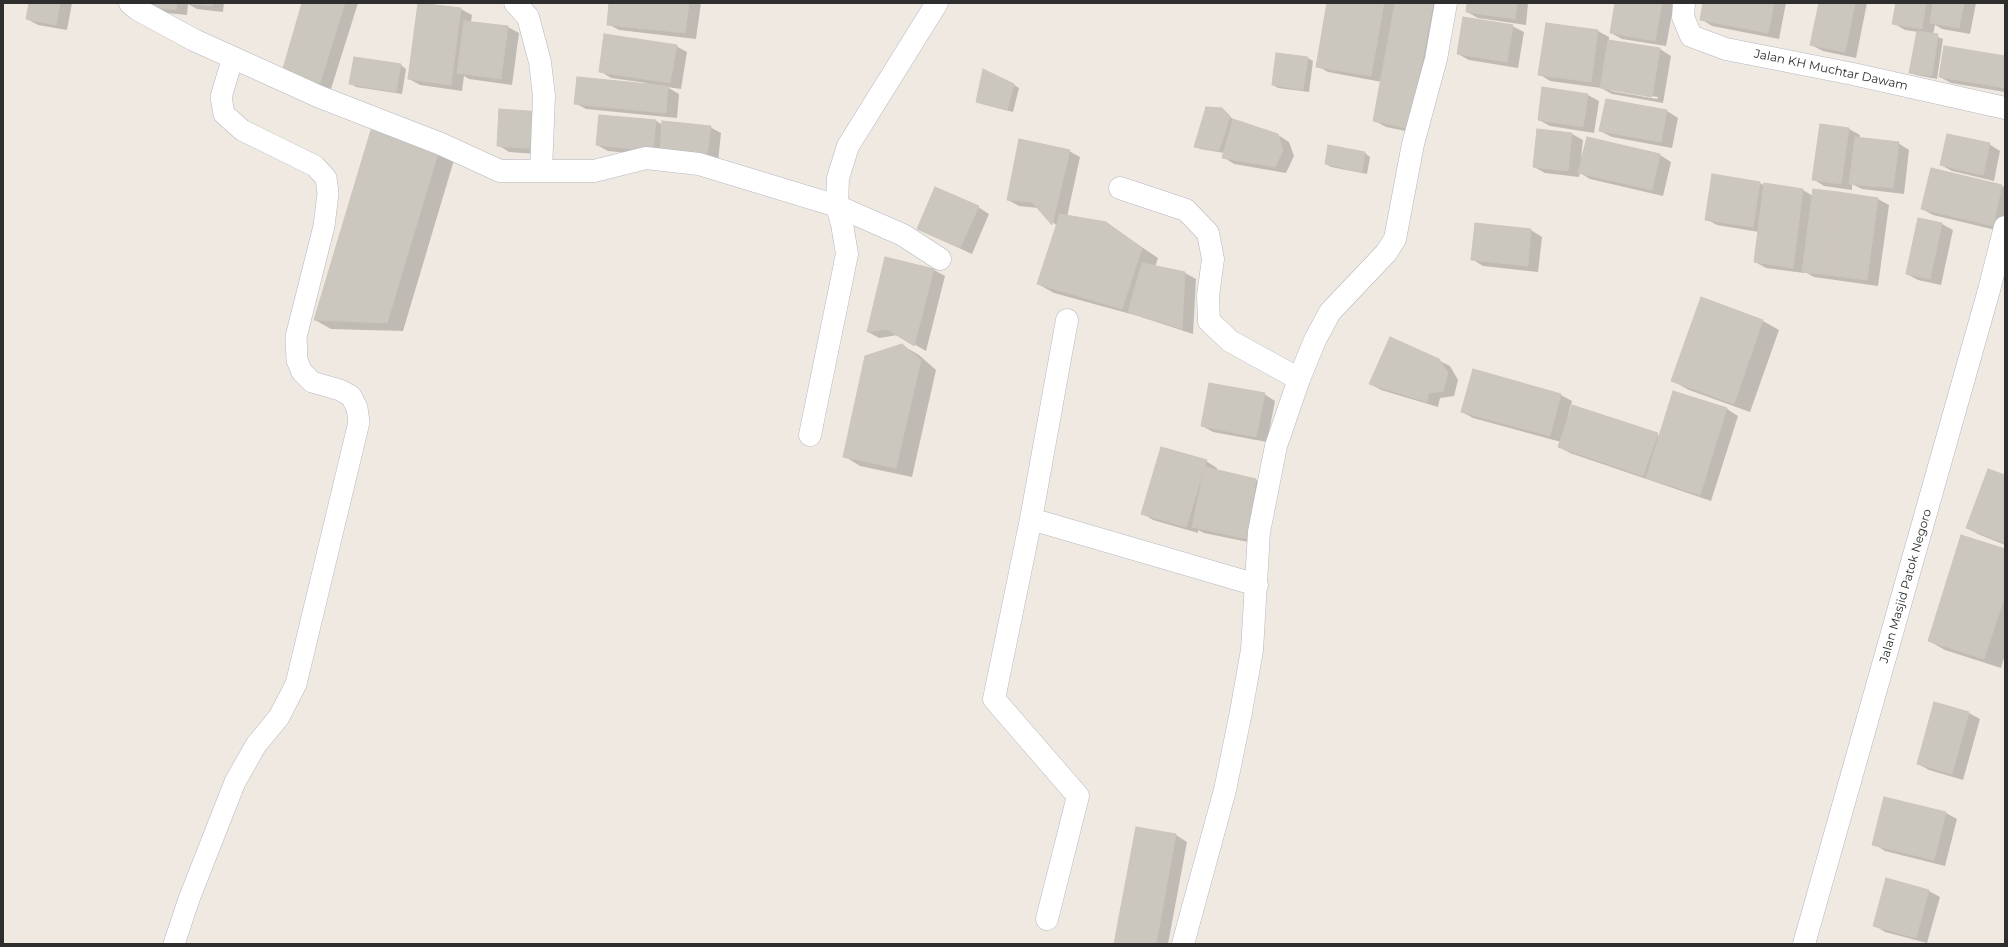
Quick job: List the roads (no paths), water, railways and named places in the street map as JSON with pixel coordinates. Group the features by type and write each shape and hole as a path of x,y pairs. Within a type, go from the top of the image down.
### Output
{"street":[{"path":"130,3 137,9 194,40 320,97 441,144 500,171 594,171 646,158 699,164 837,206 903,235 940,259"},
{"path":"515,3 528,17 540,62 544,96 541,172"},
{"path":"810,436 847,254 842,224 837,206 838,178 848,146 937,3"},
{"path":"1183,944 1195,905 1230,767 1252,650 1259,532 1276,446 1299,380 1315,340 1330,312 1386,253 1395,239 1413,144 1436,60 1446,3"},
{"name":"Jalan KH Muchtar Dawam","path":"1684,3 1683,17 1692,36 1726,49 1853,74 2005,108"},
{"path":"1120,188 1186,210 1208,233 1213,259 1208,296 1209,321 1230,341 1299,380"},
{"name":"Jalan Masjid Patok Negoro","path":"1804,944 1997,291 2005,227"},
{"path":"1048,919 1078,796 994,699 1031,519 1067,320"},
{"path":"1031,519 1257,585"}],"lane":[{"path":"174,944 189,899 235,782 256,745 280,717 296,684 359,422 357,408 351,396 340,390 312,382 302,372 297,360 296,337 324,226 328,193 326,178 315,166 242,130 224,114 221,97 233,57"}]}
